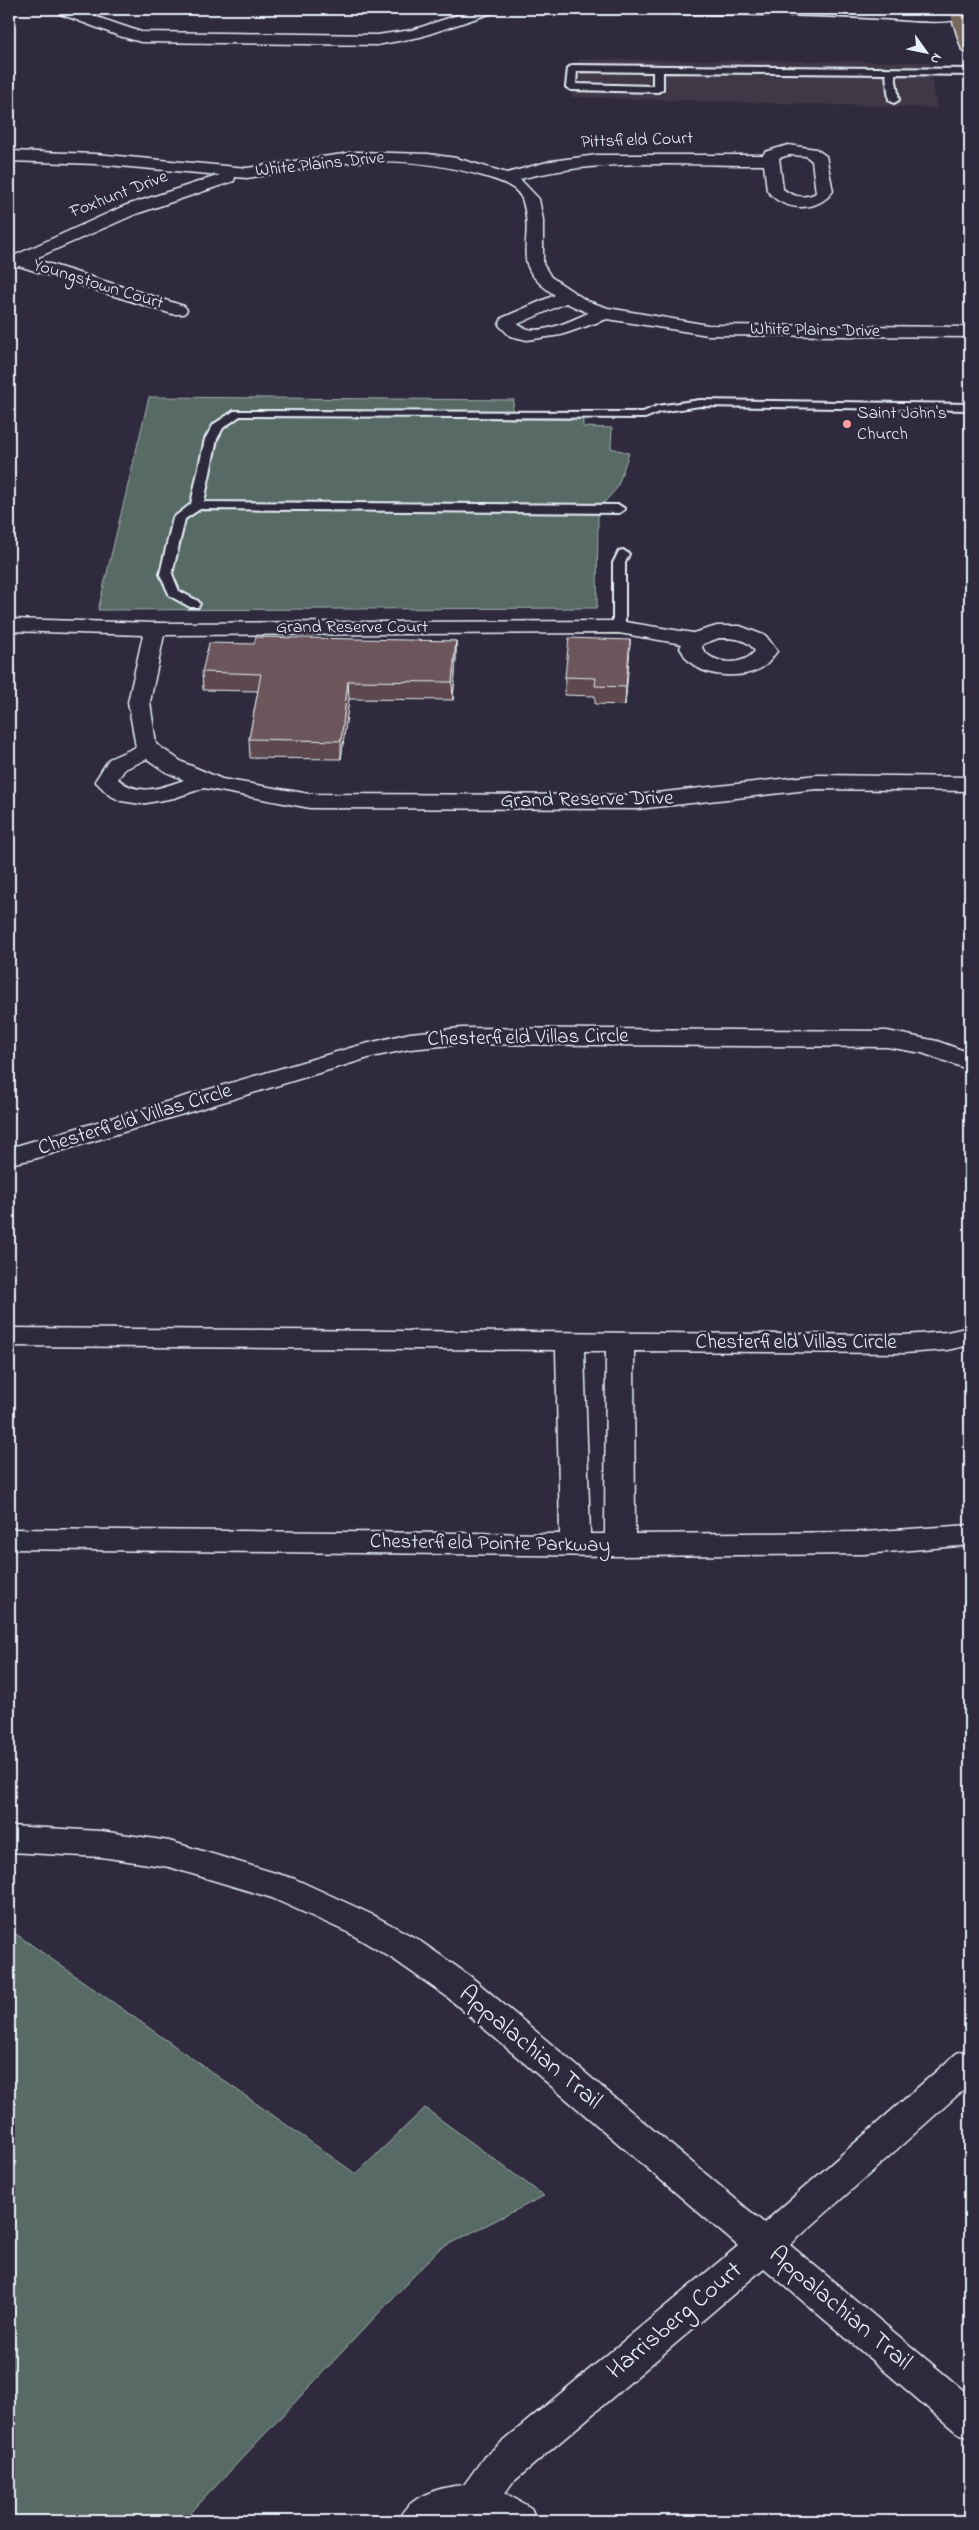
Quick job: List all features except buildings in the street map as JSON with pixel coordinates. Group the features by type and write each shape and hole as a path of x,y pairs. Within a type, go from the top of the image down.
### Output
{"main road":[{"path":"957,12 970,50"}],"street":[{"path":"60,9 124,33 155,38 377,40 415,34 490,9"},
{"path":"620,9 829,11 926,17 957,12"},
{"name":"White Plains Drive","path":"9,156 67,157 247,173 357,157 392,157 456,163 507,178 521,186 531,199 535,220 534,264 545,280 581,306 604,313 708,330 970,332"},
{"name":"Pittsfield Court","path":"507,178 551,166 597,160 771,160"},
{"path":"153,166 191,190"},
{"name":"Foxhunt Drive","path":"13,262 130,210 247,173"},
{"name":"Youngstown Court","path":"13,262 178,310"},
{"path":"566,297 517,316 508,322 508,325 518,333 526,335 548,334 604,313"},
{"name":"White Plains Drive","path":"660,322 707,317 970,318"},
{"name":"Grand Reserve Court","path":"9,625 155,630 619,627 694,640"},
{"path":"155,630 139,702 145,744 150,750 122,760 109,771 106,781 114,790 129,798 148,798 206,780"},
{"name":"Grand Reserve Drive","path":"150,750 174,767 216,785 310,801 638,802 817,782 970,784"},
{"name":"Chesterfield Villas Circle","path":"9,1156 25,1153 366,1051 429,1038 462,1036 887,1039 928,1046 970,1062"},
{"name":"Chesterfield Villas Circle","path":"9,1336 620,1343 904,1344 947,1341 970,1336"},
{"path":"570,1342 576,1544"},
{"path":"620,1343 620,1545"},
{"name":"Chesterfield Pointe Parkway","path":"9,1539 620,1545 864,1543 970,1535"},
{"name":"Appalachian Trail","path":"9,1839 102,1844 169,1854 283,1888 361,1924 404,1948 458,1986 970,2420"},
{"name":"Harrisberg Court","path":"475,2503 498,2470 699,2303 970,2063"},
{"path":"418,2521 427,2513 450,2504 475,2503 497,2509 516,2521"}],"lane":[{"path":"658,69 658,89 571,87 573,68 970,72"},
{"path":"890,70 894,100"},
{"path":"197,505 211,439 218,426 238,412 646,415 657,409 700,403 970,407"},
{"path":"194,604 174,593 166,574 179,518 197,505 619,508"},
{"path":"619,627 619,563 623,554"}],"shaded area":[{"path":"578,59 929,62 937,108 571,97"}],"green space":[{"path":"149,397 514,400 511,419 583,419 583,427 612,428 611,448 629,453 617,488 602,505 598,517 597,608 98,610"},
{"path":"9,1929 356,2174 425,2108 544,2196 439,2249 183,2521 9,2521"}],"place":[{"name":"Saint John's Church","path":"847,424"}]}
